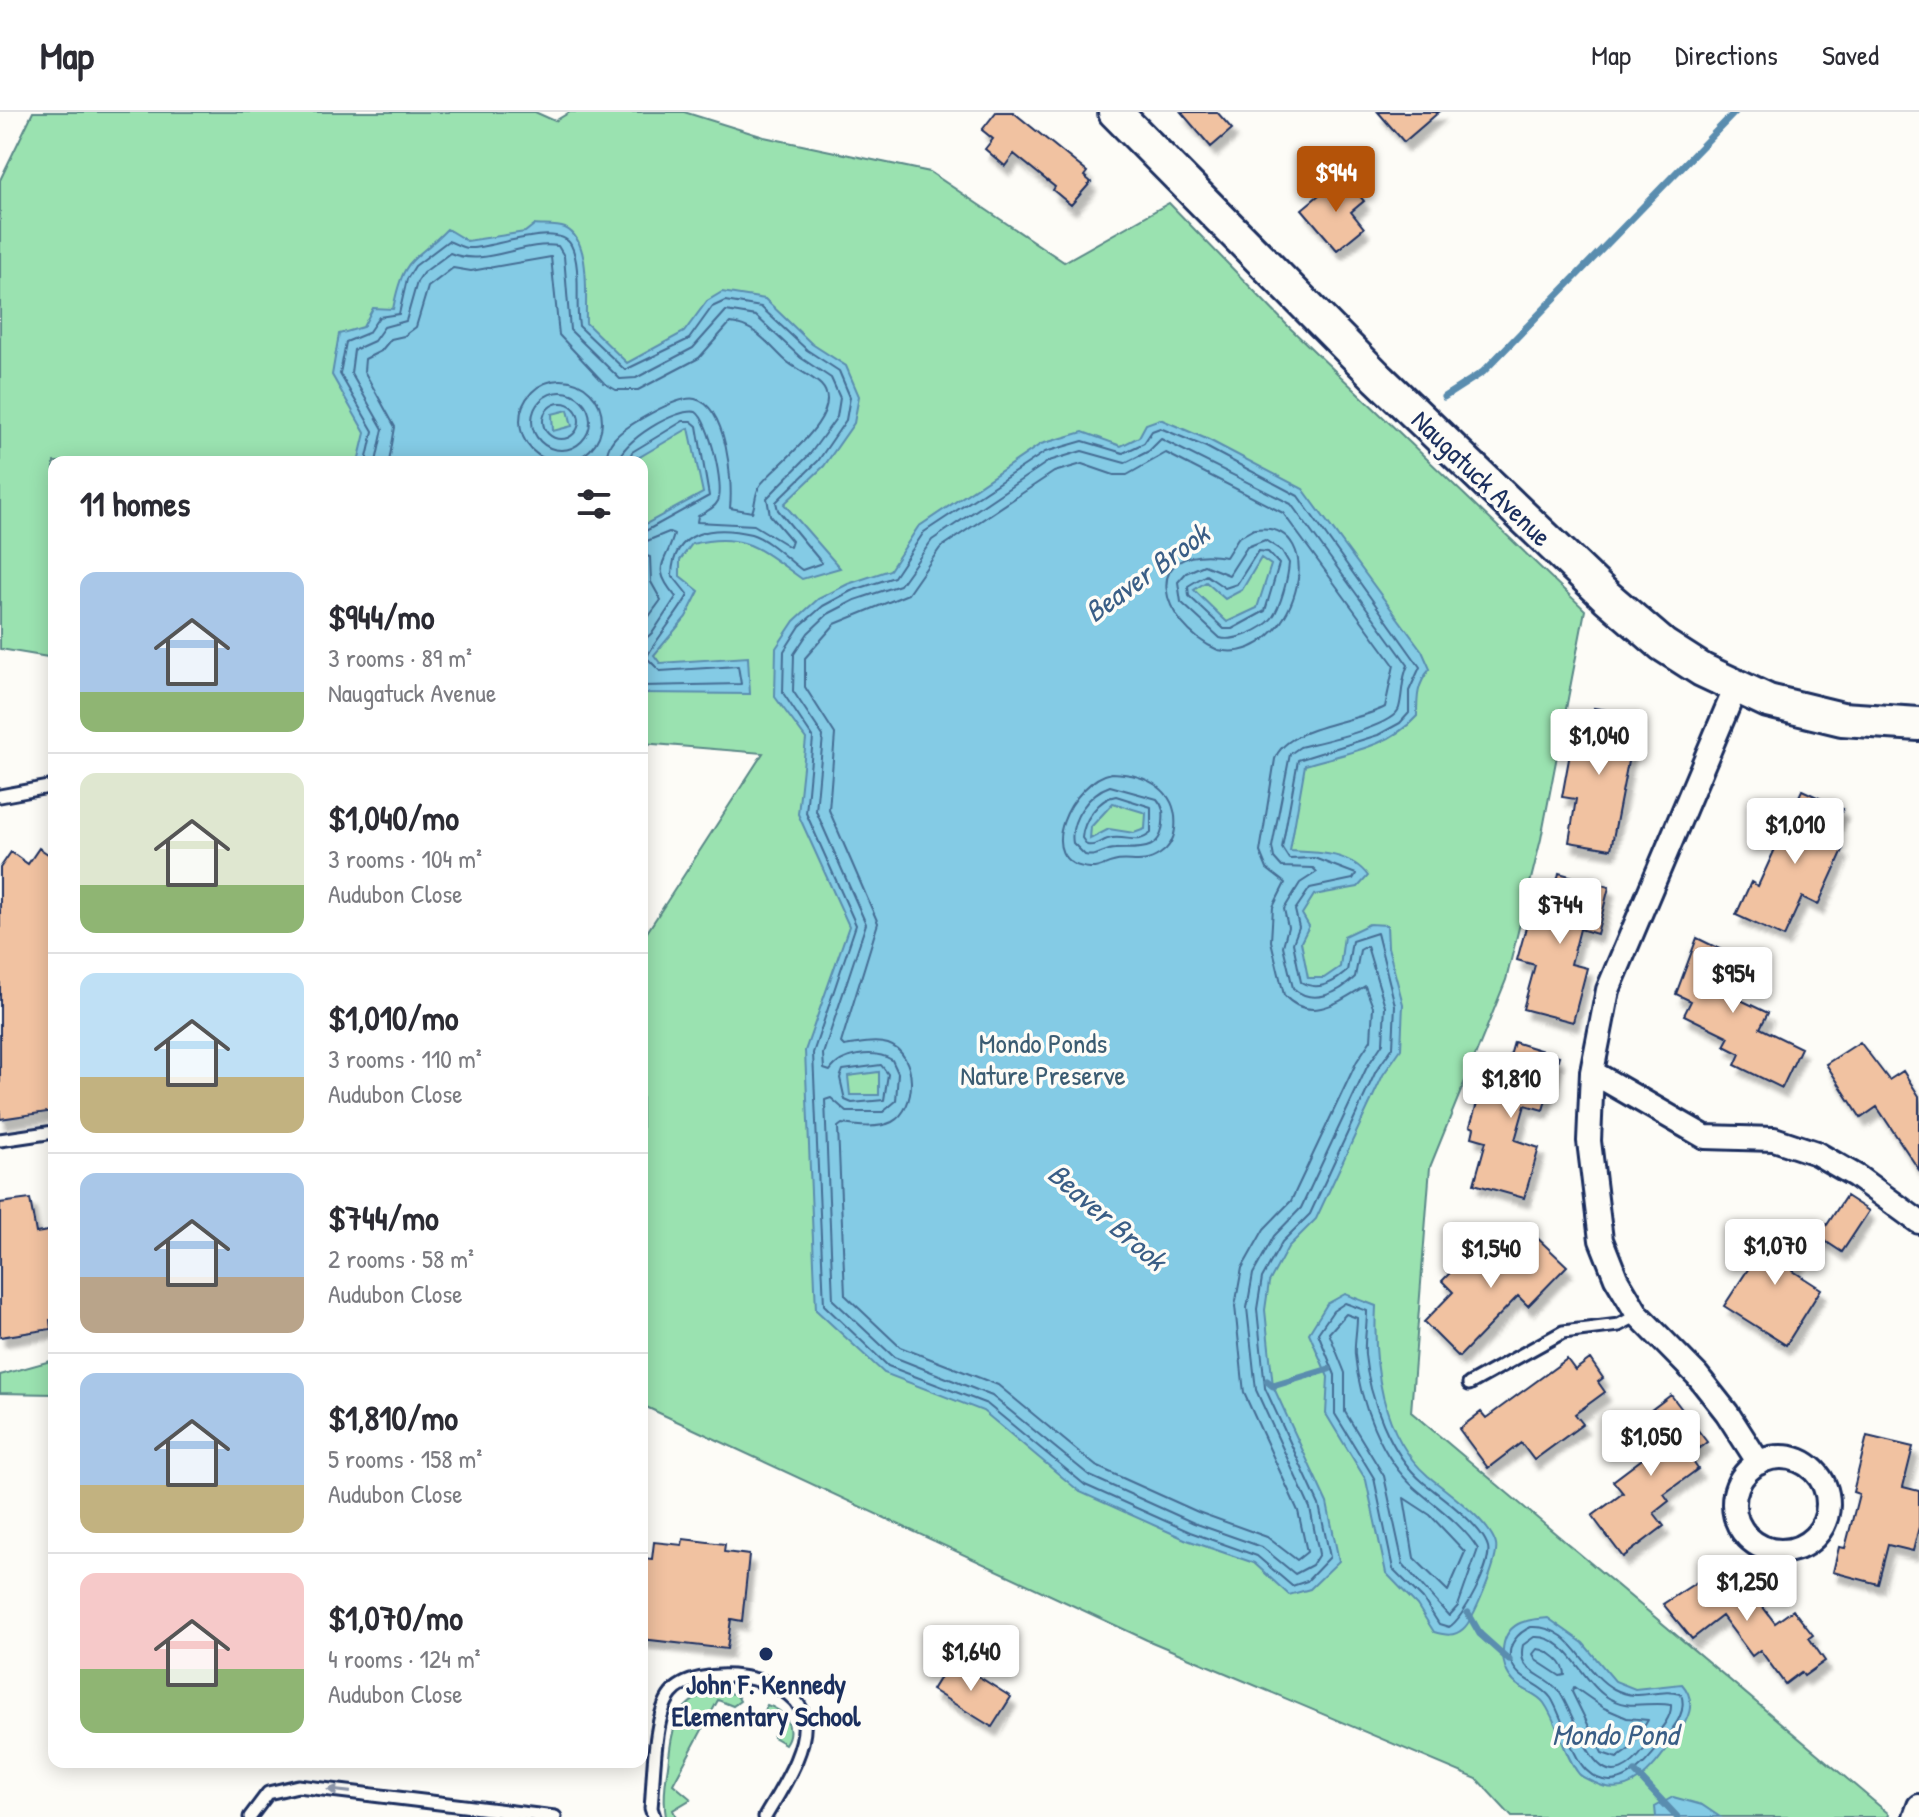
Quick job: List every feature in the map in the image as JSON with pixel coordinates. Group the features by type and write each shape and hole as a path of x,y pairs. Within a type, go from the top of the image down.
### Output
{"main road":[{"name":"Naugatuck Avenue","path":"1115,112 1272,275 1607,597 1663,645 1736,687 1818,715 1919,724"}],"street":[{"path":"1736,687 1608,990 1592,1072 1589,1141 1601,1240 1616,1278 1638,1315 1697,1375 1727,1413 1759,1463"},
{"path":"1592,1072 1705,1137 1774,1139 1816,1153 1856,1176 1919,1222"},
{"path":"1788,1457 1815,1471 1824,1484 1828,1514 1822,1528 1799,1548 1771,1550 1746,1536 1739,1524 1734,1510 1739,1483 1759,1463 1788,1457"},
{"path":"1915,1817 1919,1806"}],"lane":[{"path":"0,796 48,787"},
{"path":"0,1140 48,1133"},
{"path":"1469,1384 1563,1332 1619,1325 1638,1315"},
{"path":"654,1817 651,1808 662,1710 670,1694 685,1680 709,1675 771,1684 790,1694 800,1707 804,1722 800,1748 765,1817"},
{"path":"250,1817 268,1793 298,1786 555,1817"}],"green space":[{"name":"Mondo Ponds Nature Preserve","path":"33,112 535,112 555,121 570,112 684,112 764,137 930,172 1064,262 1169,203 1290,328 1585,610 1541,839 1506,980 1430,1167 1411,1412 1889,1814 1888,1817 1512,1817 1477,1779 1147,1640 648,1408 648,931 763,753 648,743 648,456 48,456 48,657 0,649 0,180"},
{"path":"48,1362 48,1394 0,1393 0,1375"},
{"path":"719,1692 736,1694 740,1701 733,1706 718,1700 673,1784 691,1799 673,1810 676,1817 666,1817 666,1779 671,1740 678,1717 693,1700"},
{"path":"767,1705 787,1720 789,1732 785,1744 773,1737 779,1721 764,1711"}],"water":[{"path":"534,225 565,228 580,244 583,257 586,323 627,363 684,332 707,301 722,292 765,299 812,344 846,366 859,396 854,423 824,466 784,504 840,568 802,579 752,546 726,540 692,544 680,560 680,576 699,591 686,617 654,655 660,663 748,657 750,694 648,693 648,523 703,493 689,428 641,456 359,456 365,433 332,375 339,334 363,327 373,308 393,309 406,269 447,229 467,241 525,232","holes":["568,410 572,426 553,431 552,414"]},
{"path":"1160,419 1209,440 1303,489 1422,651 1430,669 1422,680 1417,716 1406,727 1365,748 1305,765 1290,851 1343,858 1361,868 1368,876 1358,887 1314,895 1302,914 1309,926 1301,942 1308,978 1324,978 1340,967 1344,936 1369,924 1387,925 1388,947 1403,1004 1401,1049 1383,1075 1316,1219 1288,1247 1269,1282 1265,1310 1273,1386 1327,1503 1339,1561 1310,1589 1289,1595 1254,1563 1187,1540 1080,1492 983,1411 884,1373 816,1310 805,1051 849,926 798,814 806,739 775,697 776,648 794,621 818,599 848,584 890,570 918,527 1041,444 1083,432 1121,446 1139,437 1146,424","holes":["1261,558 1271,565 1257,608 1227,622 1194,590 1206,582 1225,599 1242,590","1113,803 1146,813 1145,829 1134,833 1109,829 1090,839 1091,827","879,1072 879,1095 850,1095 848,1076"]},
{"path":"1345,1294 1376,1306 1376,1351 1383,1397 1400,1440 1428,1476 1477,1517 1496,1545 1494,1563 1479,1603 1467,1624 1456,1633 1434,1632 1417,1605 1386,1573 1366,1480 1326,1414 1328,1377 1309,1333 1327,1304"},
{"name":"Mondo Pond","path":"1548,1618 1583,1643 1615,1681 1635,1689 1682,1684 1687,1691 1690,1705 1684,1725 1651,1769 1631,1784 1608,1787 1579,1774 1544,1703 1518,1685 1505,1668 1504,1643 1511,1629 1522,1622"},
{"path":"1673,1797 1702,1805 1720,1817 1656,1817 1655,1807"}],"building":[{"path":"996,112 1013,112 1087,172 1084,176 1091,182 1071,205 1053,190 1055,187 1014,154 1005,166 985,149 993,139 982,130"},
{"path":"1181,112 1217,112 1232,129 1211,147"},
{"path":"1378,112 1439,112 1404,142"},
{"path":"1346,179 1364,201 1351,212 1364,228 1337,250 1302,209 1325,190 1328,194"},
{"path":"1594,708 1637,715 1611,849 1569,842 1576,799 1562,797 1573,737 1589,740"},
{"path":"1802,790 1843,809 1827,843 1843,850 1818,905 1802,897 1784,937 1736,915 1751,882 1758,886"},
{"path":"39,848 48,854 48,1112 0,1119 0,868 11,852 28,864"},
{"path":"1559,873 1609,887 1597,934 1580,929 1571,964 1587,968 1573,1022 1523,1009 1535,965 1517,960 1531,909 1549,914"},
{"path":"1697,938 1742,960 1726,993 1768,1013 1760,1028 1801,1048 1782,1088 1735,1065 1740,1054 1724,1046 1729,1037 1684,1015 1691,1001 1676,994"},
{"path":"1514,1042 1559,1056 1543,1110 1525,1105 1515,1140 1539,1148 1524,1198 1474,1184 1486,1141 1472,1137 1474,1128 1470,1126 1482,1087 1487,1088 1489,1081 1502,1084"},
{"path":"1860,1042 1889,1080 1903,1071 1919,1096 1919,1170 1877,1107 1861,1118 1826,1064"},
{"path":"1846,1196 1869,1211 1842,1252 1819,1237"},
{"path":"30,1199 36,1233 48,1231 48,1329 0,1337 0,1203"},
{"path":"1780,1227 1809,1245 1793,1271 1821,1289 1786,1345 1724,1306 1754,1260 1748,1256 1761,1236 1767,1240 1774,1228 1778,1231"},
{"path":"1531,1232 1567,1266 1528,1306 1518,1296 1459,1357 1424,1322 1453,1292 1442,1281 1481,1241 1502,1262"},
{"path":"1567,1359 1575,1370 1590,1359 1603,1378 1598,1382 1605,1392 1575,1414 1583,1424 1534,1460 1521,1443 1488,1468 1459,1429 1481,1412 1486,1418"},
{"path":"1671,1395 1707,1442 1689,1456 1698,1469 1664,1494 1669,1501 1654,1513 1664,1526 1623,1557 1592,1516 1623,1493 1613,1481 1658,1447 1638,1420"},
{"path":"1867,1436 1913,1447 1903,1487 1919,1491 1919,1527 1913,1551 1888,1545 1878,1584 1833,1572 1839,1547 1845,1548 1859,1494 1853,1492"},
{"path":"683,1539 725,1544 724,1552 749,1555 742,1621 731,1619 727,1649 648,1640 648,1559 652,1559 654,1542 682,1545"},
{"path":"1723,1565 1738,1586 1744,1582 1775,1623 1793,1610 1813,1635 1809,1638 1825,1661 1804,1676 1801,1672 1785,1684 1760,1650 1752,1656 1722,1616 1692,1639 1663,1604"},
{"path":"951,1659 1011,1697 992,1727 932,1690"}],"waterway":[{"name":"Beaver Brook","path":"1444,397 1483,372 1735,112"},
{"name":"Beaver Brook","path":"1267,1381 1273,1386 1329,1369"},
{"name":"Beaver Brook","path":"1468,1613 1480,1634 1509,1660"},
{"name":"Beaver Brook","path":"1635,1772 1677,1817"}],"place":[{"name":"John F. Kennedy Elementary School","path":"766,1654"}]}
